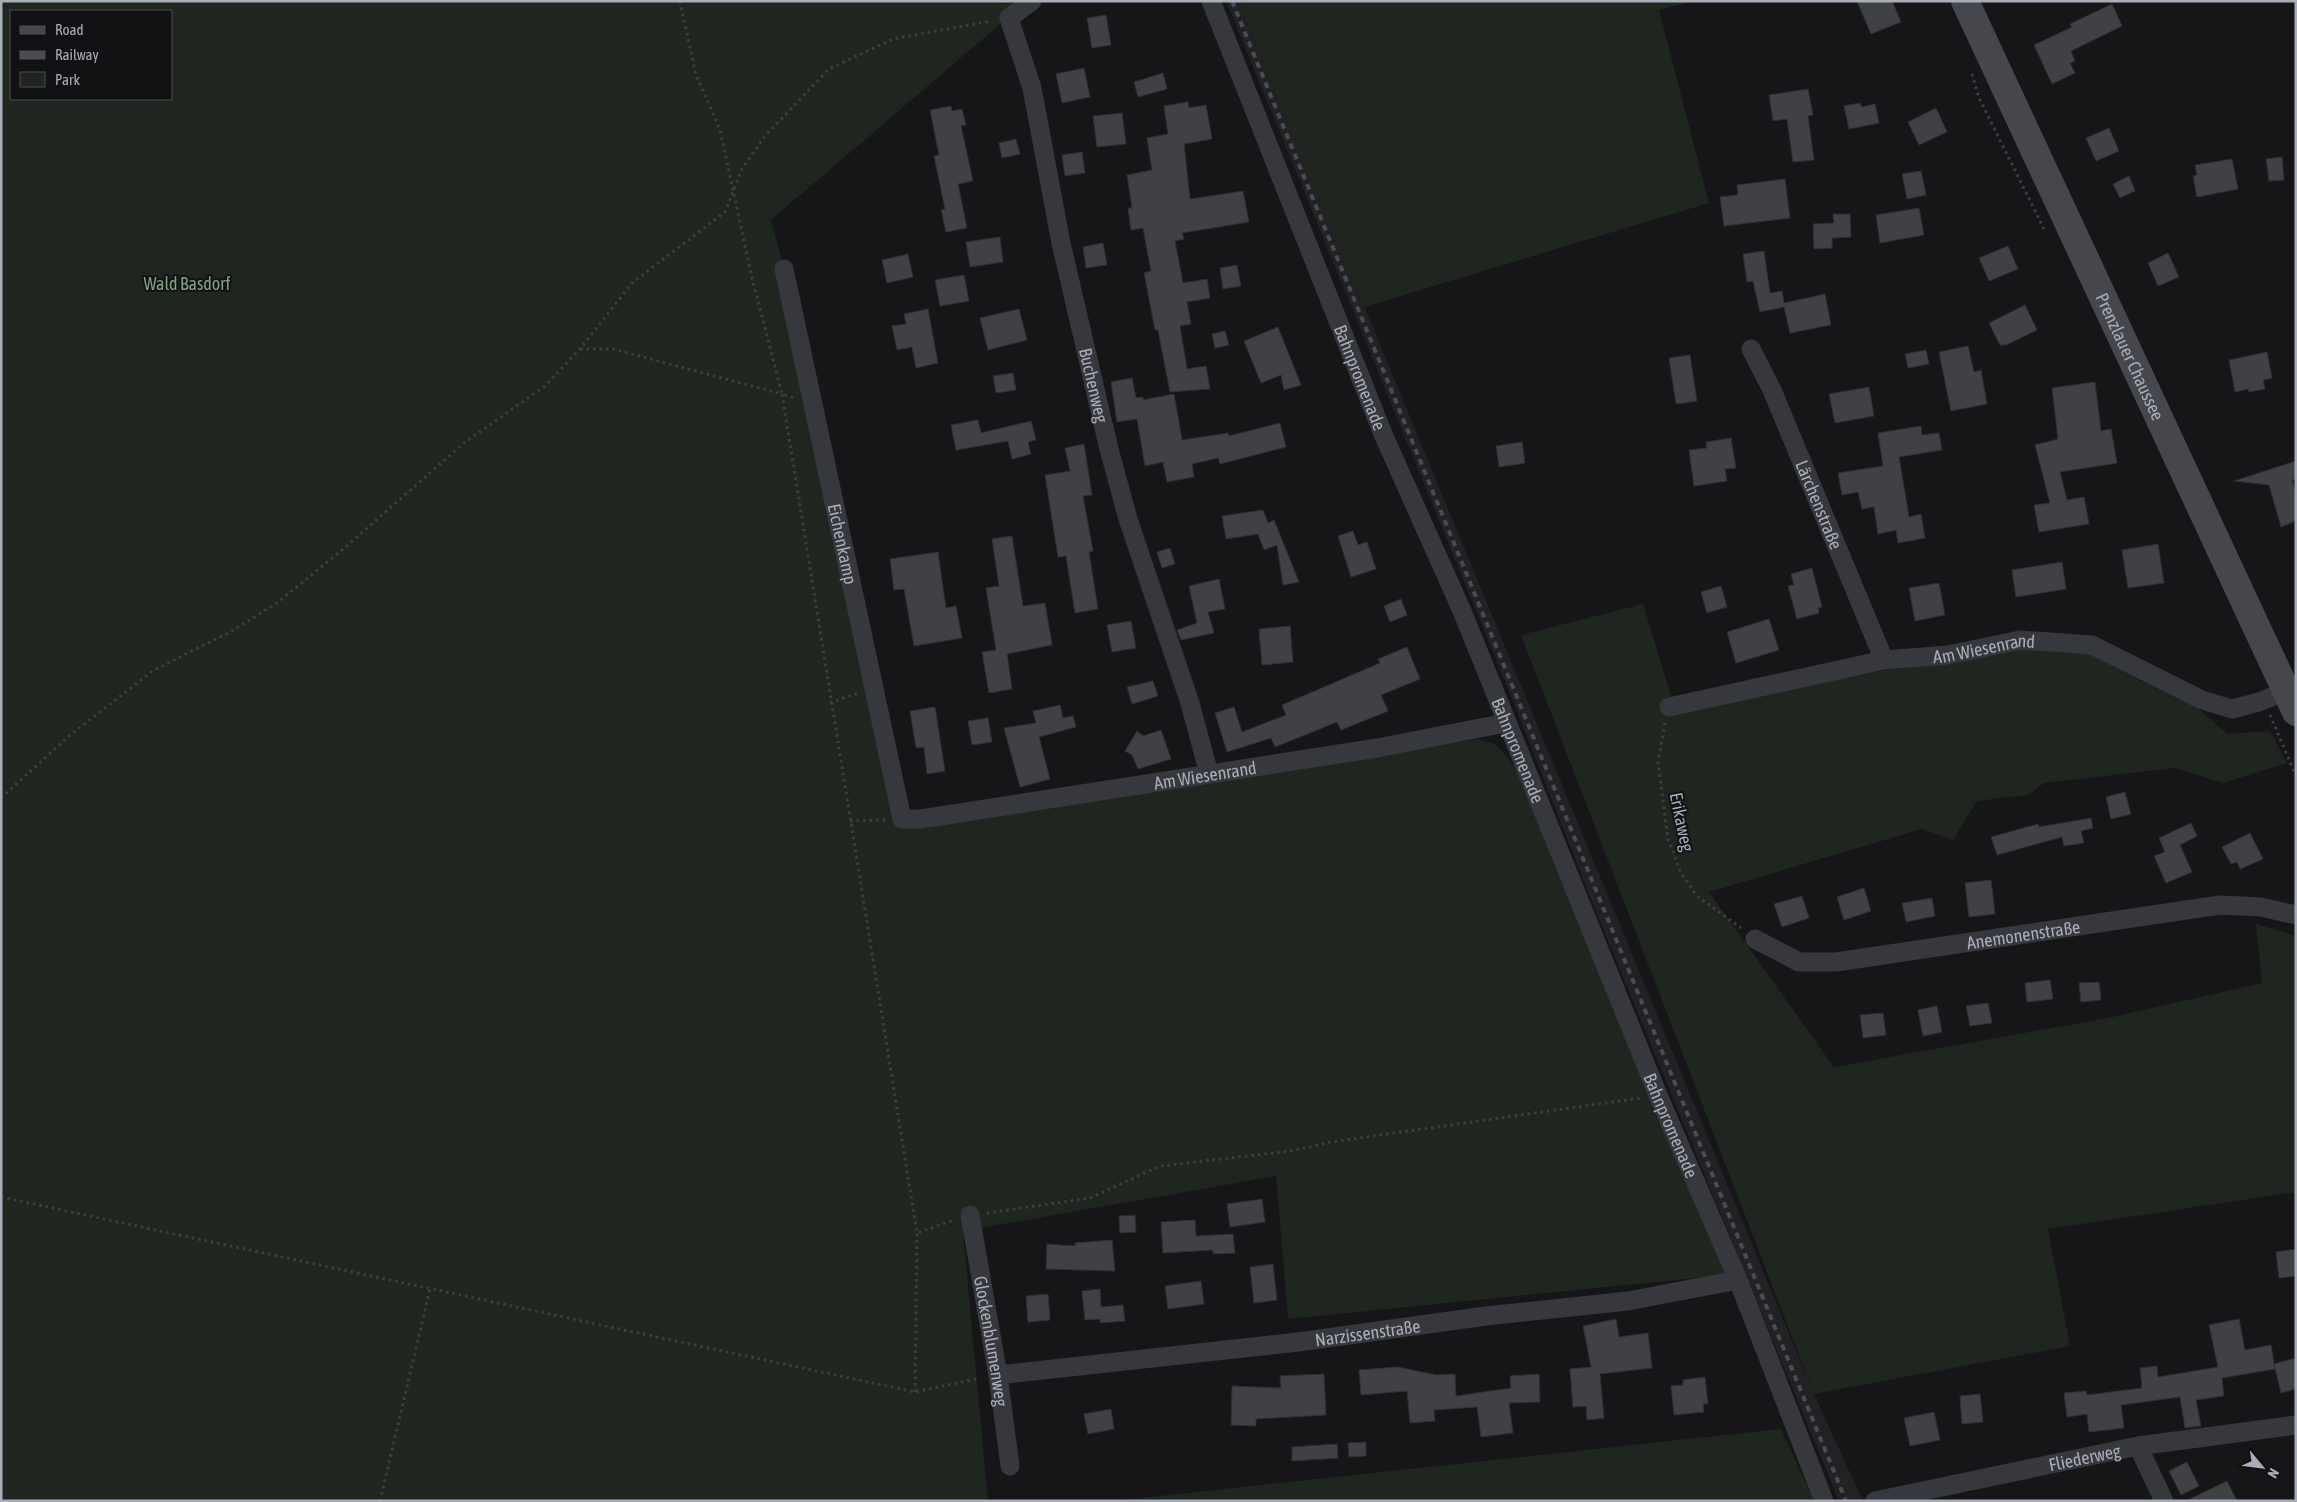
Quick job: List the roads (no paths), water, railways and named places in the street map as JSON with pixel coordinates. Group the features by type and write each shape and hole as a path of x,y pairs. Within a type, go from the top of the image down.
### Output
{"main road":[{"name":"Prenzlauer Chaussee","path":"1966,1 2291,702"}],"street":[{"name":"Buchenweg","path":"1032,1 1010,18 1032,88 1061,243 1109,449 1128,518 1190,703 1209,774"},
{"name":"Bahnpromenade","path":"1211,1 1383,434 1462,611 1658,1095 1738,1280 1824,1501"},
{"name":"Eichenkamp","path":"784,269 902,819"},
{"name":"Lärchenstraße","path":"1752,349 1772,390 1884,660"},
{"name":"Am Wiesenrand","path":"1669,707 1884,660 1948,655 2020,640 2092,645 2202,700 2232,709 2259,702 2291,702"},
{"name":"Am Wiesenrand","path":"902,819 921,819 1378,748 1506,723"},
{"name":"Anemonenstraße","path":"1755,939 1799,962 1836,962 2220,905 2261,907 2296,915"},
{"name":"Glockenblumenweg","path":"970,1216 998,1375 1010,1466"},
{"name":"Narzissenstraße","path":"998,1375 1288,1343 1486,1316 1628,1301 1738,1280"},
{"name":"Fliederweg","path":"1875,1501 2138,1446 2296,1425"},
{"path":"2138,1446 2164,1501"}],"railway":[{"path":"1232,1 1846,1501"}],"park label":[{"name":"Wald Basdorf","path":"187,283"}]}
